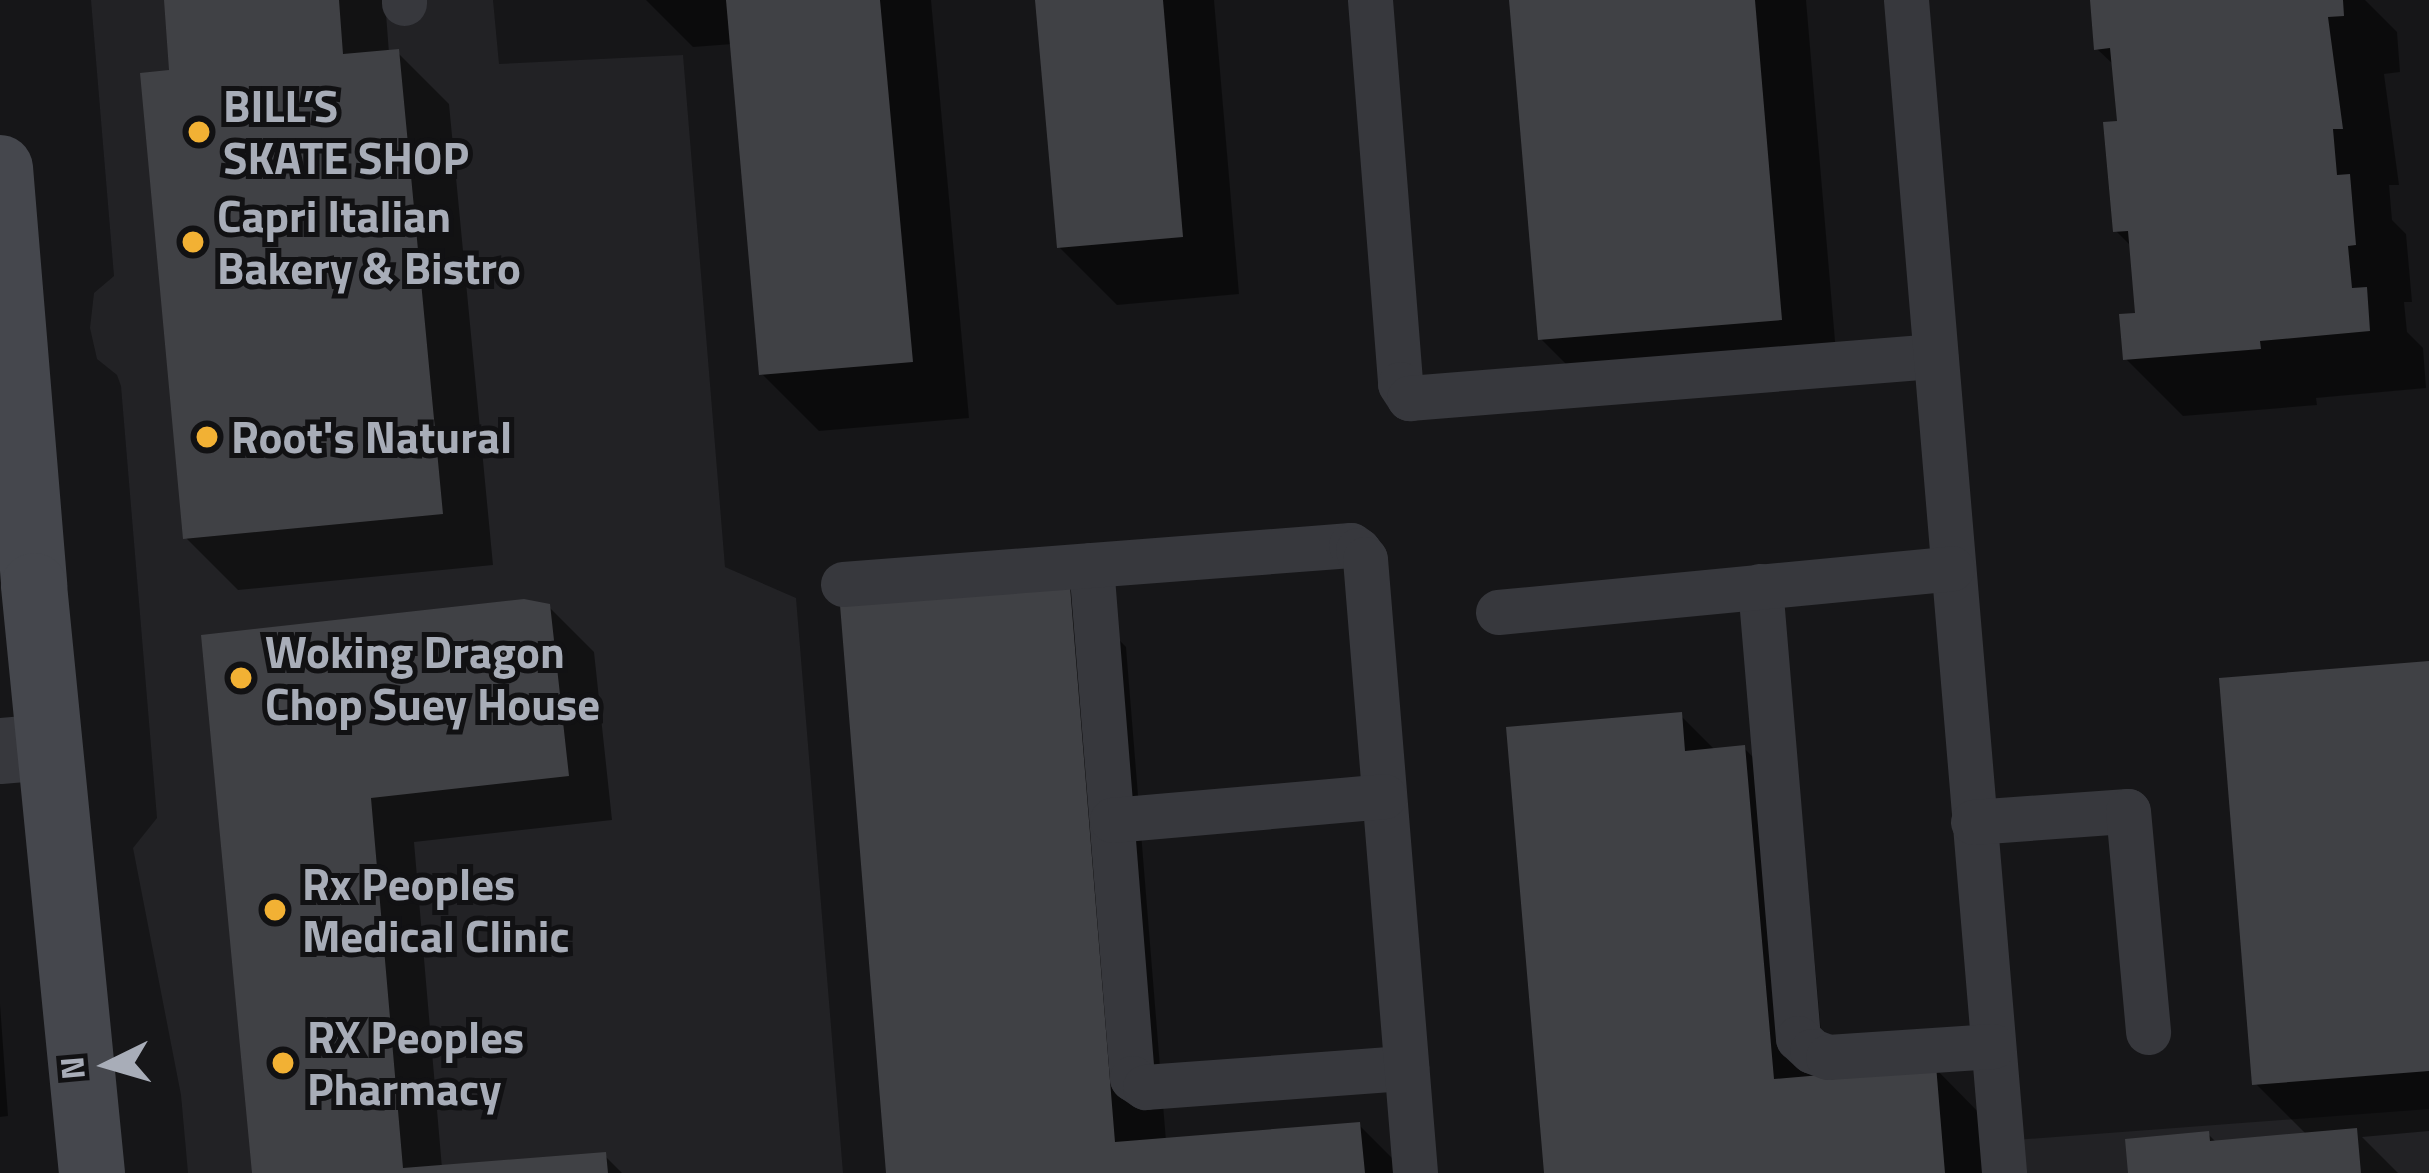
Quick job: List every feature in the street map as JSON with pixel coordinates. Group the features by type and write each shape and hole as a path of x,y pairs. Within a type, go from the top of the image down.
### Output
{"main road":[{"path":"0,168 25,749 92,1173"}],"lane":[{"path":"1370,0 1400,384 1409,398 1935,356"},
{"path":"1906,0 2004,1173"},
{"path":"843,584 1352,545 1358,550 1365,559 1415,1173"},
{"path":"1091,565 1132,1078 1138,1084 1406,1067"},
{"path":"1498,612 1952,568"},
{"path":"1760,586 1798,1038 1812,1052 1828,1057 1993,1046"},
{"path":"1112,820 1384,796"},
{"path":"1973,822 2128,811 2148,1032"}],"shaded area":[{"path":"91,0 493,0 499,64 683,55 725,567 796,598 843,1173 188,1173 181,1095 133,848 157,818 121,386 117,375 97,359 90,328 94,293 114,276"},
{"path":"2429,1109 2429,1173 2004,1173 2001,1141"}],"building":[{"path":"164,0 339,0 343,54 399,49 443,514 183,539 140,73 169,70"},
{"path":"726,0 880,0 913,362 759,375"},
{"path":"1035,0 1163,0 1183,237 1057,248"},
{"path":"1509,0 1755,0 1782,320 1538,340"},
{"path":"2090,0 2343,0 2344,16 2328,17 2343,129 2333,129 2337,175 2350,174 2356,245 2348,246 2352,288 2367,287 2370,331 2260,341 2261,349 2123,360 2119,314 2135,313 2128,231 2113,232 2103,122 2117,121 2110,48 2094,50"},
{"path":"1070,586 1115,1142 1360,1122 1365,1173 886,1173 840,605"},
{"path":"524,599 550,604 569,776 371,798 403,1168 606,1152 608,1173 252,1173 201,635"},
{"path":"2429,661 2429,1071 2252,1085 2219,678"},
{"path":"1682,712 1685,751 1745,745 1774,1079 1936,1065 1945,1173 1544,1173 1506,727"},
{"path":"2357,1128 2361,1173 2128,1173 2125,1139 2209,1131 2210,1141"}],"place":[{"name":"BILL’S SKATE SHOP","path":"199,132"},
{"name":"Capri Italian Bakery & Bistro","path":"193,242"},
{"name":"Root's Natural","path":"207,437"},
{"name":"Woking Dragon Chop Suey House","path":"241,678"},
{"name":"Rx Peoples Medical Clinic","path":"275,910"},
{"name":"RX Peoples Pharmacy","path":"283,1063"}]}
